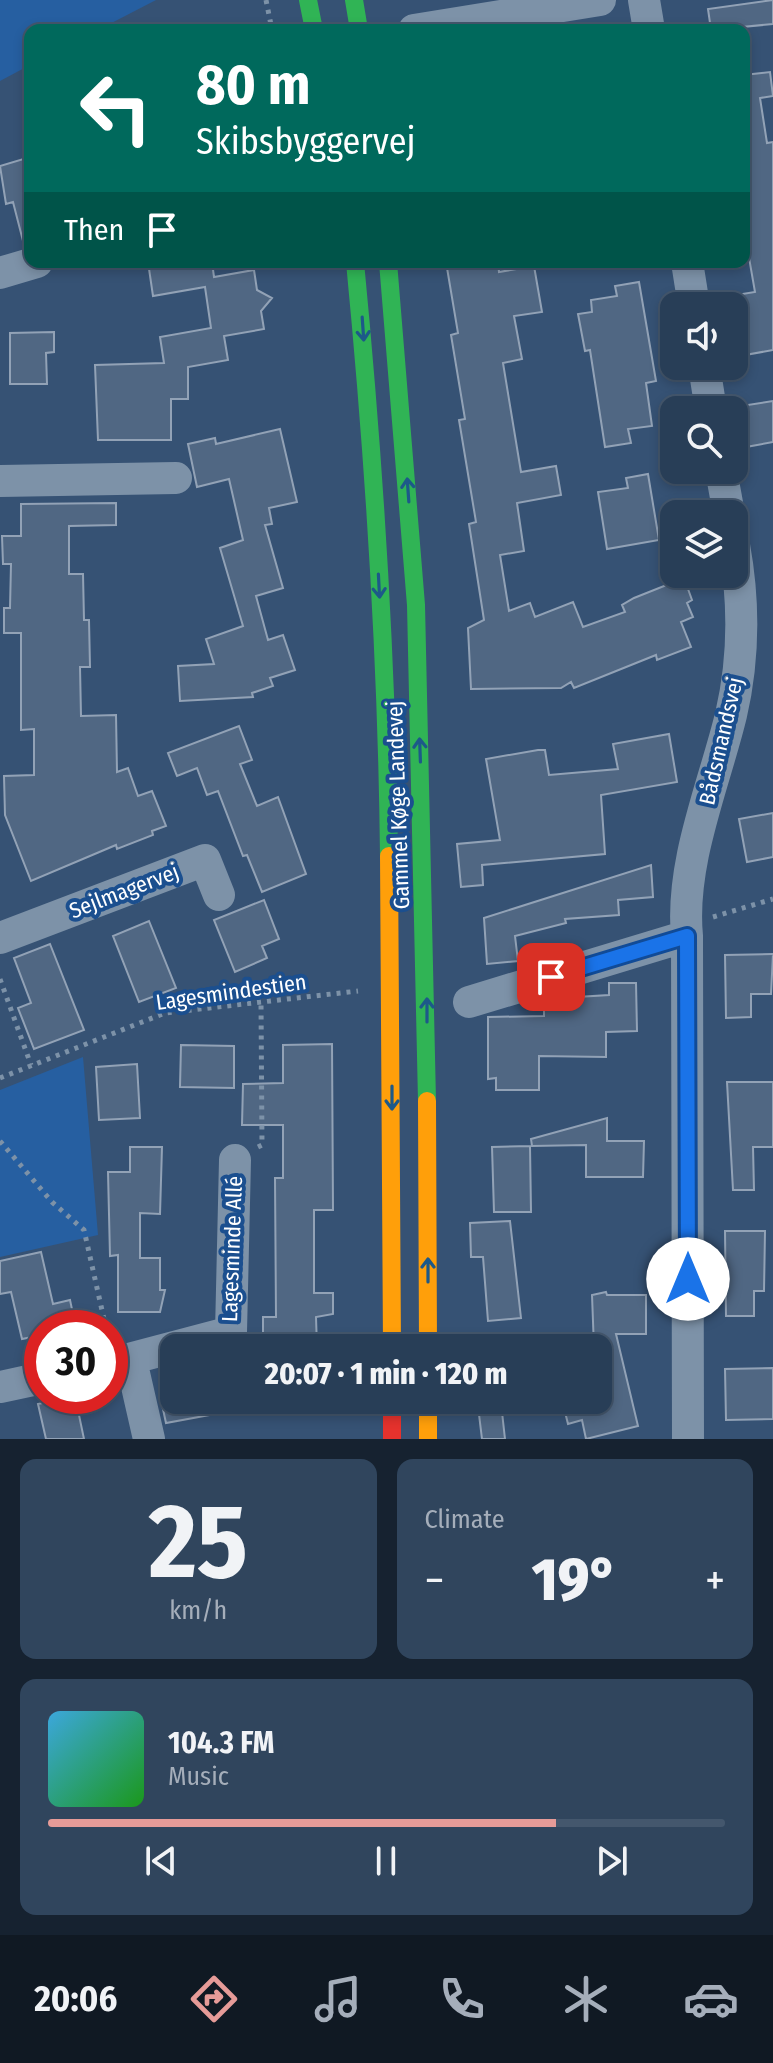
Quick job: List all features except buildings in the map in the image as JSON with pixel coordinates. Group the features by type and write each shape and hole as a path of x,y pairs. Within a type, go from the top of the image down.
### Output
{"main road":[{"path":"308,0 313,24"},
{"path":"354,0 358,24"},
{"name":"Gammel Køge Landevej","path":"356,268 369,410 388,747 392,1334"},
{"name":"Gammel Køge Landevej","path":"388,268 416,605 427,997 428,1334"},
{"path":"392,1414 392,1439"},
{"path":"428,1414 428,1439"}],"street":[{"path":"451,24 600,0"},
{"path":"644,0 648,24"},
{"path":"0,273 24,266"},
{"path":"688,268 692,292"},
{"path":"0,481 176,478"},
{"name":"Bådsmandsvej","path":"688,1439 687,931 694,857 732,711 740,653 741,588"},
{"name":"Sejlmagervej","path":"2,930 205,860 219,895"},
{"path":"469,1002 687,931"},
{"name":"Lagesminde Allé","path":"128,1360 231,1332 235,1160"},
{"path":"0,1387 24,1382"},
{"name":"Lagesminde Allé","path":"128,1383 149,1439"}],"path":[{"path":"266,0 271,24"},
{"path":"687,931 773,899"},
{"path":"0,979 31,1065"},
{"name":"Lagesmindestien","path":"0,1078 165,1013 366,990 392,1000"},
{"path":"235,1160 262,1145 261,1002"},
{"path":"0,1141 52,1202 84,1230 102,1310"}],"shaded area":[{"path":"0,0 156,0 110,24 24,24 24,68 0,81"},
{"path":"83,1057 98,1235 0,1257 0,1090"}],"traffic: fast":[{"path":"308,0 313,24"},
{"path":"354,0 358,24"},
{"path":"356,268 378,559 386,707 389,856"},
{"path":"388,268 416,605 427,1101"}],"traffic: slow":[{"path":"389,856 392,1334"},
{"path":"427,1101 428,1334"},
{"path":"428,1414 428,1439"}],"traffic: jam":[{"path":"392,1414 392,1439"}],"route":[{"path":"551,977 687,936 688,1279"}]}
